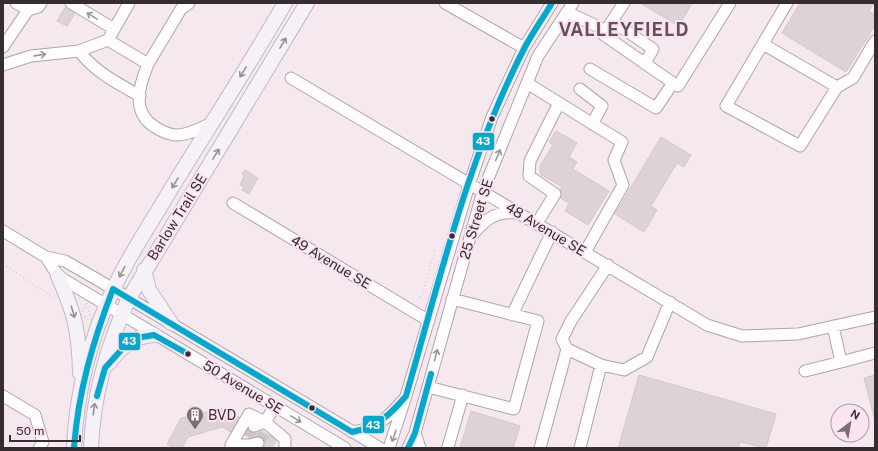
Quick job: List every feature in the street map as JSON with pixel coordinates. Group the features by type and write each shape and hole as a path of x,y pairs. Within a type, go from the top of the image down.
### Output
{"main road":[{"name":"Barlow Trail SE","path":"74,448 75,426 81,389 88,360 113,289 210,124 285,3"},
{"name":"Barlow Trail SE","path":"91,448 96,399 121,314 144,270 307,3"},
{"path":"144,270 149,290 171,323"},
{"path":"58,276 70,303 76,325 81,389"},
{"path":"105,368 123,346 131,339 154,334"}],"street":[{"path":"16,3 28,10"},
{"path":"3,47 28,10 38,6 41,3"},
{"path":"70,3 114,29"},
{"path":"3,65 31,56 79,52 108,40 129,3"},
{"path":"189,3 181,9 148,64 140,84 139,109 147,122 162,131 176,135 210,124"},
{"path":"445,3 524,48"},
{"name":"25 Street SE","path":"389,448 429,321 469,185 492,117 524,48 552,3"},
{"path":"624,3 604,35 678,86 730,3"},
{"path":"787,3 726,106 800,146 837,87 853,78 875,41"},
{"path":"570,7 653,49 644,63"},
{"name":"25 Street SE","path":"408,448 415,433 483,191 538,56 570,7"},
{"path":"108,40 148,64"},
{"path":"763,44 837,87"},
{"path":"79,52 87,62 99,72 140,96"},
{"path":"590,68 656,108 673,83"},
{"name":"48 Avenue SE","path":"291,78 707,325 742,336 798,334 875,317"},
{"path":"527,83 622,142 614,160 624,184 585,252"},
{"path":"580,89 602,106 592,124"},
{"path":"537,223 555,194 530,176 530,161 559,103"},
{"name":"49 Avenue SE","path":"233,202 429,321"},
{"path":"470,238 486,220 494,215 519,213"},
{"name":"50 Avenue SE","path":"3,231 46,257 65,261 380,448"},
{"path":"512,315 552,232"},
{"name":"50 Avenue SE","path":"46,257 58,276 345,448"},
{"path":"608,265 571,321 562,339 567,349 601,365 624,370 647,357 670,302"},
{"path":"428,387 514,409 538,321 452,299"},
{"path":"833,326 841,362"},
{"path":"540,448 567,349"},
{"path":"805,371 875,353"},
{"path":"580,448 601,365"},
{"path":"448,447 463,395"},
{"path":"3,396 35,415 43,442 39,448"},
{"path":"352,432 376,426 393,412 406,396"},
{"path":"265,427 275,406"},
{"path":"231,446 249,414 265,427 286,439 285,448"},
{"path":"254,426 265,427"},
{"path":"415,433 420,448"},
{"path":"231,446 252,443"}],"path":[{"path":"420,297 423,292 435,250"},
{"path":"3,264 57,300"},
{"path":"87,303 88,310 92,322 81,314 87,303"}],"building":[{"path":"68,3 81,3 67,26 57,21"},
{"path":"640,3 692,3 679,26"},
{"path":"800,3 874,3 869,11 875,15 875,25 846,72 782,33"},
{"path":"556,131 577,143 569,157 577,162 573,169 609,191 588,225 565,211 569,203 557,196 562,187 540,174 540,166 553,145 549,142"},
{"path":"661,137 691,155 684,167 677,163 651,206 657,210 644,232 615,214"},
{"path":"245,170 258,178 249,194 242,190 244,187 240,185 244,176 242,174"},
{"path":"639,375 776,414 766,448 740,442 738,448 618,448"},
{"path":"875,375 875,421 864,378"},
{"name":"BVD","path":"225,408 239,417 231,432 222,427 188,437 182,448 174,448 167,444 181,418"},
{"path":"471,411 520,426 513,448 460,448"},
{"path":"248,423 277,440 272,448 267,448 242,433"}],"tunnel":[{"path":"248,437 254,426"},
{"path":"258,443 265,433"}],"transit line":[{"name":"43","path":"74,448 83,387 93,347 113,289 352,432 369,427 394,409 406,396 457,218 487,131 505,88 525,47 552,3"},
{"name":"43","path":"97,396 105,368 131,339 154,335 188,354"},
{"name":"43","path":"408,448 415,433 431,374"}],"place":[{"name":"BVD","path":"195,430"}],"district":[{"name":"VALLEYFIELD","path":"624,29"}]}
